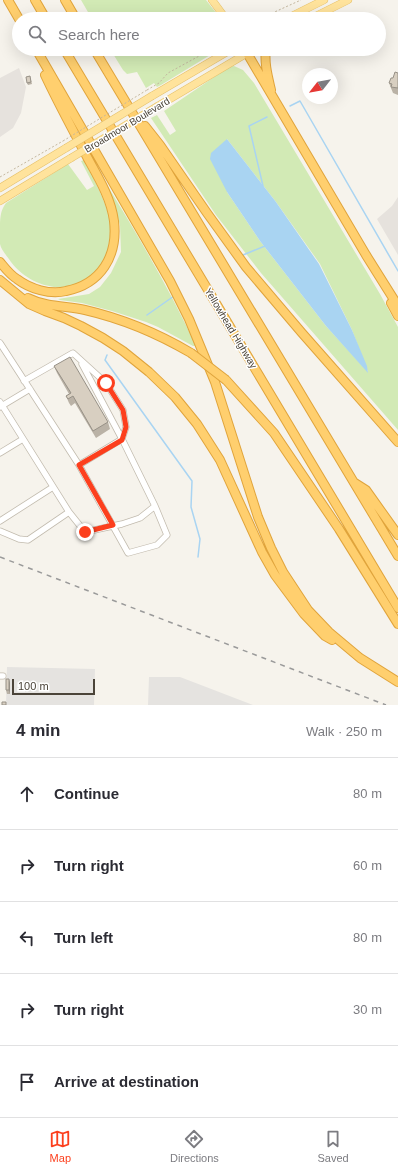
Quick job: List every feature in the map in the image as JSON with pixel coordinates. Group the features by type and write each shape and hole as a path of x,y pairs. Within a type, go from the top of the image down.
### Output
{"highway":[{"path":"8,0 15,12"},
{"path":"35,0 42,12"},
{"path":"65,0 72,12"},
{"path":"0,262 16,279 26,285 53,293 65,292 81,287 93,280 102,270 111,255 114,242 114,221 103,187 54,93 38,56"},
{"path":"39,56 170,281 189,319 215,382 258,517 283,572 308,610 328,632 360,658"},
{"name":"Yellowhead Highway","path":"68,56 398,608"},
{"path":"98,56 398,556"},
{"path":"251,56 273,97 366,255 398,306"},
{"path":"265,56 273,97"},
{"path":"126,102 160,145 246,267 302,334 398,442"},
{"path":"366,255 398,316"},
{"path":"0,280 29,304 81,326 123,351 149,372 175,397 197,424 220,460 262,552 275,576 304,614 325,636 398,682"},
{"path":"13,291 31,300 48,305 66,306 86,311 147,330 191,353 226,380 274,433 339,530 398,624"},
{"path":"353,482 366,490 398,535"}],"main road":[{"path":"212,0 221,12"},
{"path":"300,12 324,0"},
{"path":"324,12 348,0"},
{"name":"Broadmoor Boulevard","path":"0,188 65,144 220,56"},
{"name":"Broadmoor Boulevard","path":"0,201 238,56"}],"lane":[{"path":"0,343 79,465 128,553 157,545 167,534 155,506 81,361"},
{"path":"24,381 73,353 106,383 123,410 126,427 122,440 79,465"},
{"path":"30,389 1,405 53,488 85,532 122,524 140,518 155,506"},
{"path":"0,453 23,439"},
{"path":"0,521 53,488"},
{"path":"0,531 19,539 28,540 69,512"}],"path":[{"path":"274,12 300,0"},
{"path":"0,177 65,144 159,83 168,73 199,56"}],"shaded area":[{"path":"19,68 26,87 21,113 13,128 0,137 0,78"},
{"path":"398,197 398,255 377,219 392,206"},
{"path":"7,667 95,669 94,705 6,705"},
{"path":"149,677 180,677 253,705 148,705"}],"green space":[{"path":"81,0 206,0 215,12 88,12"},
{"path":"114,56 209,56 157,87 154,83 146,88 137,72 127,74"},
{"path":"234,66 243,70 254,83 380,294 398,327 398,430 261,273 216,215 151,118 157,115 170,135 176,131 164,111 229,67","holes":["227,139 276,202 320,264 352,330 368,372 326,326 260,241 227,192"]},
{"path":"84,160 98,187 106,207 111,227 110,247 103,263 94,275 83,282 71,286 58,287 45,285 32,280 21,272 11,262 2,249 0,244 1,212 6,203 68,164 87,190 94,186 81,161"},
{"path":"104,180 175,303 196,346 193,346 146,322 82,303 58,299 89,294 100,287 111,273 121,252 120,225 113,200 103,181"}],"water":[{"path":"227,139 276,202 319,264 352,330 367,366 368,373 326,326 260,241 227,192 210,159 211,153"}],"building":[{"path":"395,72 398,73 398,88 391,87 392,84 389,83"},
{"path":"30,76 31,82 27,83 26,77"},
{"path":"70,357 108,422 93,431 73,396 68,399 66,396 71,393 54,366"},
{"path":"6,679 9,679 9,690 6,690"},
{"path":"2,702 6,702 6,705 2,705"}],"waterway":[{"path":"290,106 300,101 398,271"},
{"path":"263,186 249,126 267,117"},
{"path":"243,255 265,246"},
{"path":"147,315 174,296"},
{"path":"107,355 105,360 192,481 191,507 200,539 198,557"}],"railway":[{"path":"0,557 386,705"}],"route":[{"path":"85,532 113,525 79,465 122,440 126,427 123,410 106,383"}]}
